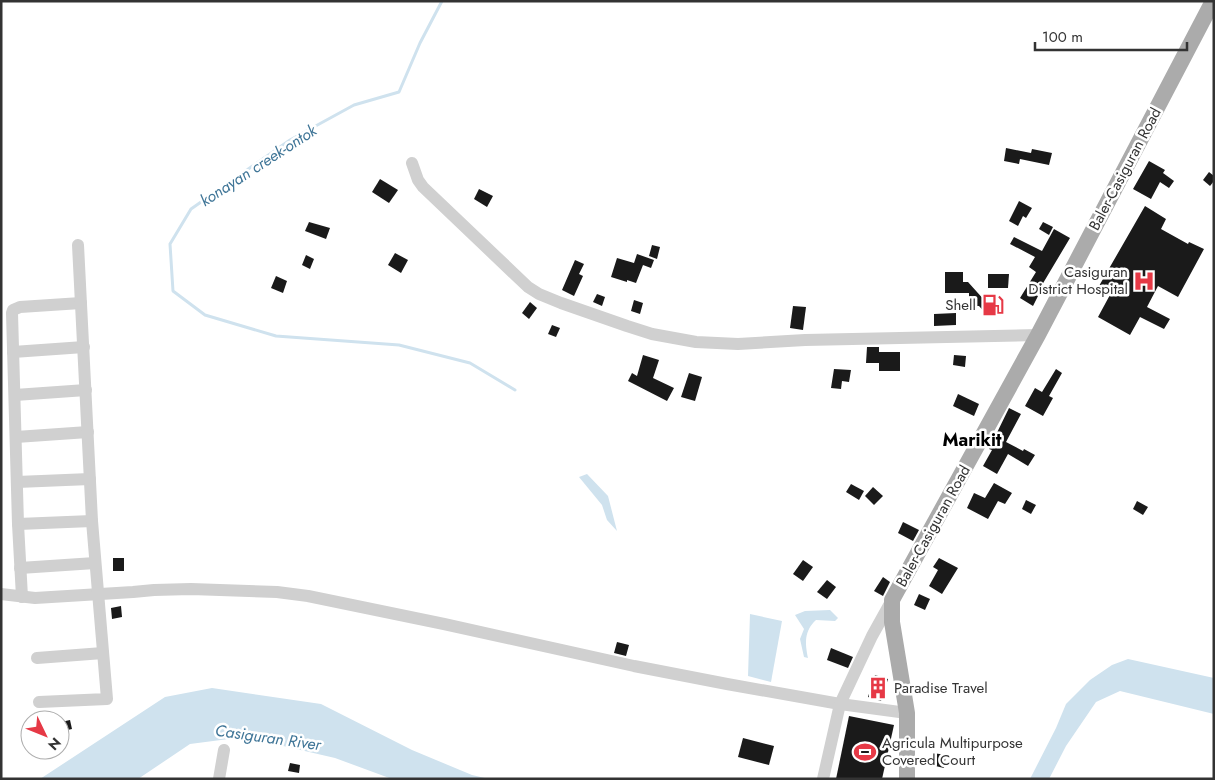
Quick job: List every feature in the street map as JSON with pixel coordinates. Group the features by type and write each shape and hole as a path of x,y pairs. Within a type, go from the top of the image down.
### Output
{"main road":[{"name":"Baler-Casiguran Road","path":"906,779 907,713 892,622 892,600 1209,19 1214,1"}],"street":[{"path":"412,163 423,188 528,287 561,303 652,334 696,342 730,344 804,340 1038,335"},
{"path":"40,702 107,699 92,521 78,245"},
{"path":"22,597 11,318 14,310 20,307 81,303"},
{"path":"13,352 84,347"},
{"path":"15,395 86,390"},
{"path":"16,437 88,432"},
{"path":"17,482 90,479"},
{"path":"18,524 92,521"},
{"path":"20,568 95,562"},
{"path":"1,594 35,598 191,589 277,592 308,596 634,666 840,704 907,713"},
{"path":"823,779 840,704 872,636 892,600"},
{"path":"37,658 103,653"},
{"path":"219,779 224,750"}],"water":[{"path":"587,474 608,496 617,531 607,520 602,505 579,477"},
{"path":"830,610 838,618 835,621 816,620 812,624 806,638 808,658 804,657 800,639 804,629 795,615 805,611"},
{"path":"750,614 782,621 771,682 748,676"},
{"path":"1128,659 1214,678 1214,714 1120,691 1096,702 1066,746 1049,779 1030,779 1066,704 1090,680 1112,665"},
{"name":"Casiguran River","path":"212,688 321,704 412,750 472,775 489,779 392,779 335,758 244,737 190,744 138,779 40,779 165,697"}],"building":[{"path":"1006,148 1031,153 1032,149 1052,153 1049,165 1020,159 1019,164 1004,161"},
{"path":"1149,161 1165,170 1163,173 1174,181 1169,188 1160,182 1151,199 1133,189"},
{"path":"1209,172 1214,176 1214,181 1210,186 1203,180"},
{"path":"380,179 398,190 389,203 372,192"},
{"path":"479,189 493,196 487,207 474,199"},
{"path":"1019,201 1032,208 1026,218 1023,216 1018,226 1009,221"},
{"path":"1145,206 1166,219 1161,229 1188,244 1189,242 1204,249 1178,297 1158,286 1147,307 1170,319 1164,329 1140,317 1130,335 1098,317 1111,293 1099,286"},
{"path":"309,222 330,228 326,239 305,231"},
{"path":"1043,222 1053,227 1049,235 1039,229"},
{"path":"1054,229 1070,238 1036,295 1038,296 1033,306 1020,298 1036,272 1029,267 1035,257 1010,244 1014,237 1042,251"},
{"path":"652,245 660,247 657,259 649,256"},
{"path":"395,253 408,260 401,273 388,265"},
{"path":"637,254 654,260 651,268 643,265 636,283 611,277 617,258 634,263"},
{"path":"306,255 314,259 310,269 302,265"},
{"path":"575,260 584,264 579,274 583,276 574,296 562,290"},
{"path":"945,272 963,272 963,282 968,282 995,312 989,317 979,306 969,306 969,293 945,293"},
{"path":"988,274 1009,274 1008,288 988,288"},
{"path":"276,276 287,281 283,293 271,288"},
{"path":"597,294 605,297 602,306 593,302"},
{"path":"634,300 643,303 640,314 631,311"},
{"path":"530,302 537,308 529,319 522,313"},
{"path":"793,306 806,307 803,330 790,328"},
{"path":"956,313 956,325 934,326 934,314"},
{"path":"552,325 560,328 556,337 548,334"},
{"path":"867,347 879,347 879,352 900,352 900,371 879,371 879,363 866,363"},
{"path":"643,355 659,360 653,378 674,388 667,401 628,381 632,373 637,376"},
{"path":"954,355 966,356 965,367 953,365"},
{"path":"834,369 851,370 849,382 842,381 841,389 831,388"},
{"path":"1056,369 1062,373 1049,396 1053,398 1043,416 1025,406 1035,388 1042,392"},
{"path":"689,373 702,377 695,401 681,397"},
{"path":"958,394 979,404 974,416 953,406"},
{"path":"1009,408 1021,414 1006,442 1035,455 1028,466 1008,454 997,474 983,466 992,450 989,449"},
{"path":"994,483 1012,493 1005,504 998,501 988,519 967,508 974,493 985,498"},
{"path":"851,484 864,491 859,500 846,492"},
{"path":"873,487 883,496 874,505 865,496"},
{"path":"1026,500 1036,505 1031,514 1022,509"},
{"path":"1137,501 1148,507 1143,515 1133,509"},
{"path":"903,522 919,530 913,541 898,533"},
{"path":"113,558 124,558 124,571 113,571"},
{"path":"939,558 958,568 942,594 929,586 938,570 933,567"},
{"path":"803,560 813,567 803,581 793,574"},
{"path":"883,577 890,582 883,596 874,591"},
{"path":"827,580 836,587 827,599 817,592"},
{"path":"919,594 930,599 925,610 914,605"},
{"path":"121,606 122,617 112,619 111,608"},
{"path":"617,642 629,645 626,656 614,653"},
{"path":"831,648 853,657 848,668 827,660"},
{"name":"Paradise Travel","path":"875,675 888,679 881,701 868,697"},
{"name":"Agricula Multipurpose Covered Court","path":"849,716 894,725 882,779 836,779"},
{"path":"743,738 774,746 769,765 738,757"},
{"path":"933,753 946,755 944,768 931,765"},
{"path":"290,763 300,765 299,773 288,771"}],"waterway":[{"name":"konayan creek-ontok","path":"442,1 420,43 399,92 354,105 290,140 191,209 170,244 173,291 205,315 276,336 399,345 470,363 515,390"}],"place":[{"name":"Casiguran District Hospital","path":"1144,281"},
{"name":"Shell","path":"993,305"},
{"name":"Paradise Travel","path":"878,688"},
{"name":"Agricula Multipurpose Covered Court","path":"865,752"}],"district":[{"name":"Marikit","path":"972,440"}]}
